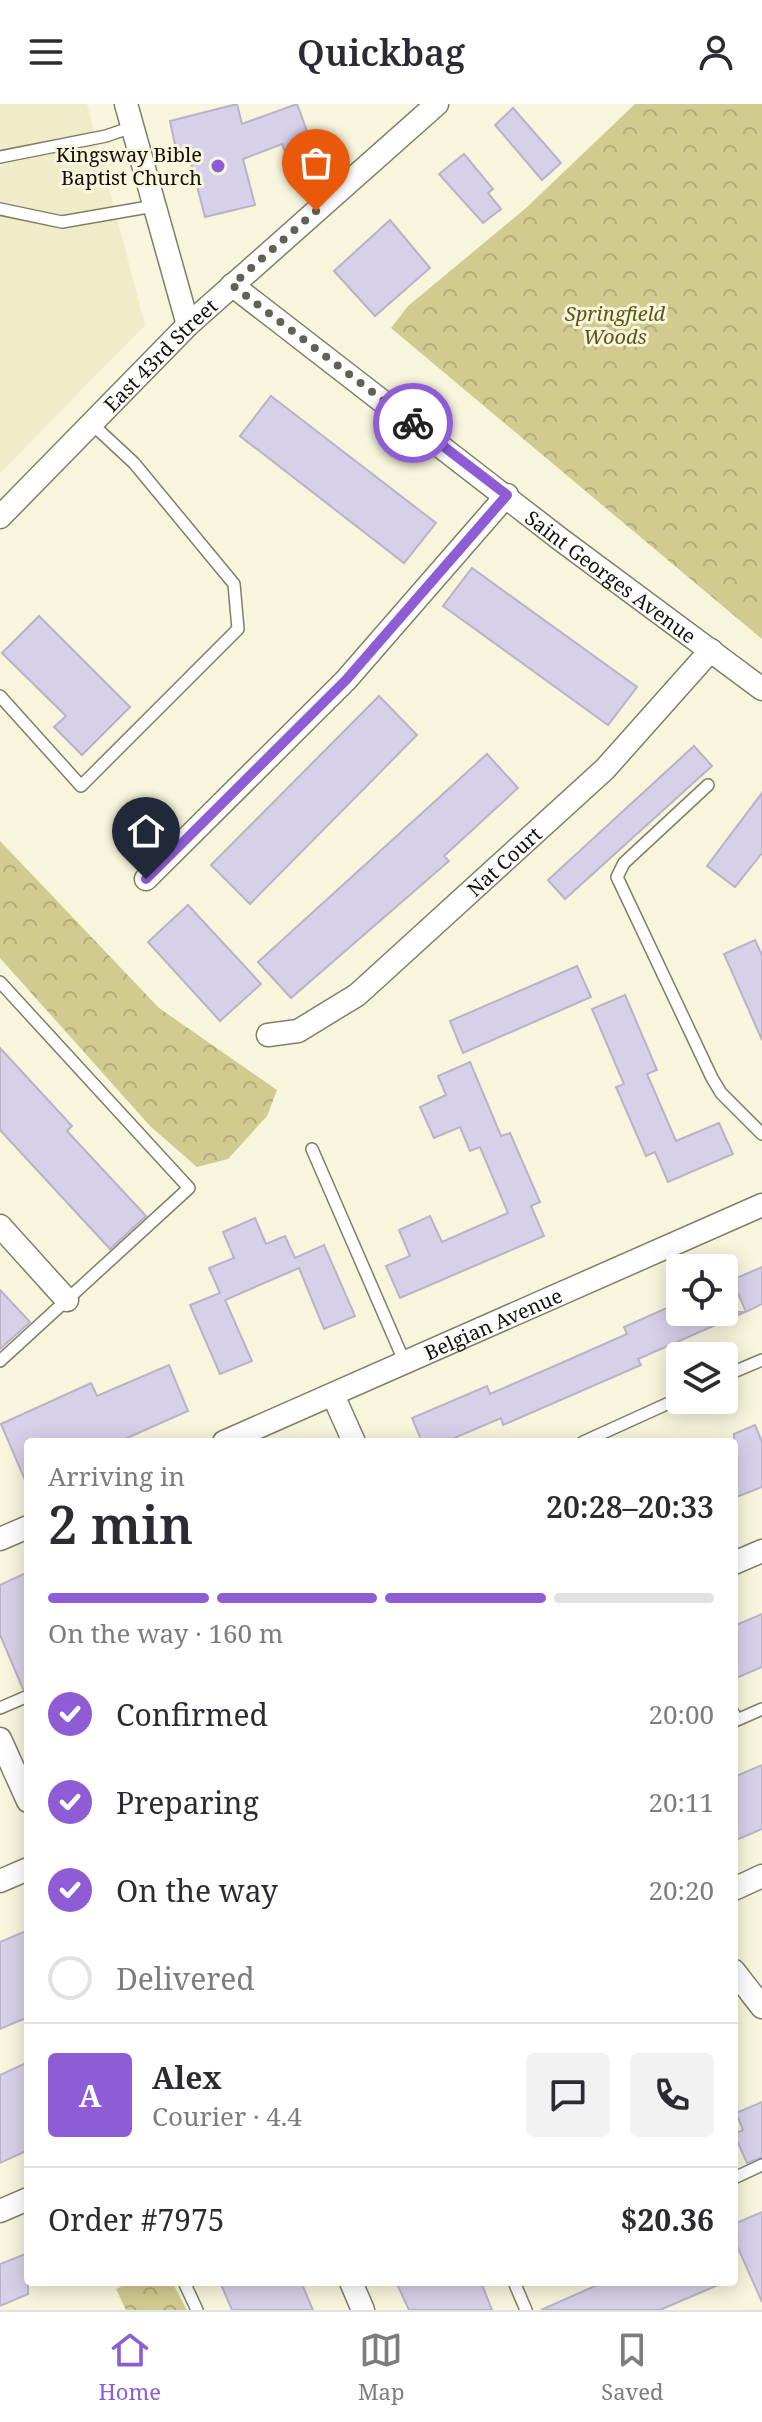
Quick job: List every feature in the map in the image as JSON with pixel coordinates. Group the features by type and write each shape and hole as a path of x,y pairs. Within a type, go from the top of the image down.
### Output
{"street":[{"path":"126,104 188,325"},
{"name":"East 43rd Street","path":"0,517 188,325 437,104"},
{"name":"Saint Georges Avenue","path":"232,285 560,539 762,689"},
{"path":"146,879 346,680 507,495"},
{"name":"Nat Court","path":"268,1035 298,1031 357,995 605,769 711,650"},
{"name":"Belgian Avenue","path":"233,1438 762,1205"},
{"path":"0,1226 67,1300"},
{"path":"333,1395 352,1438"},
{"path":"0,1539 24,1529"},
{"path":"738,1561 762,1551"},
{"path":"0,1739 24,1792"},
{"path":"0,1881 24,1871"},
{"path":"738,1887 762,1876"},
{"path":"738,1976 762,2007"},
{"path":"0,2211 24,2201"},
{"path":"353,2286 363,2310"}],"lane":[{"path":"0,157 106,136 132,127"},
{"path":"0,209 62,222 154,206"},
{"path":"0,696 81,786 238,629 234,584 134,463 92,424"},
{"path":"708,785 624,863 617,877 712,1078 721,1093 762,1134"},
{"path":"0,982 189,1188 0,1361"},
{"path":"312,1149 405,1363"},
{"path":"738,1370 762,1360"},
{"path":"592,1438 666,1404"},
{"path":"0,1708 24,1698"},
{"path":"738,1720 762,1709"},
{"path":"738,2176 762,2165"},
{"path":"186,2286 197,2310"},
{"path":"516,2286 526,2310"}],"shaded area":[{"path":"0,104 87,104 145,325 0,473"}],"green space":[{"name":"Springfield Woods","path":"635,104 762,104 762,639 391,328 408,306 526,208"},
{"path":"0,841 159,1008 277,1090 267,1116 228,1159 197,1167 150,1126 0,958"},
{"path":"123,2286 174,2286 187,2310 126,2310 116,2289"}],"building":[{"path":"237,104 242,124 297,104 308,134 304,136 307,144 285,152 282,144 243,159 255,205 205,217 188,151 177,154 170,121"},
{"path":"513,108 561,163 542,180 495,125"},
{"path":"464,154 493,189 488,193 501,209 483,223 439,174"},
{"path":"390,220 430,268 375,316 334,271"},
{"path":"271,396 436,523 404,563 240,436"},
{"path":"472,568 637,687 608,725 443,606"},
{"path":"39,616 130,707 82,755 54,727 66,716 2,653"},
{"path":"379,696 417,735 250,904 211,865"},
{"path":"694,746 712,766 565,899 548,880"},
{"path":"487,754 518,788 444,856 449,861 291,998 258,962"},
{"path":"762,793 762,853 735,887 707,866"},
{"path":"188,905 261,984 220,1021 148,942"},
{"path":"755,940 762,955 762,1040 724,954"},
{"path":"577,966 591,997 463,1053 450,1021"},
{"path":"625,995 657,1070 647,1074 676,1141 719,1123 733,1154 668,1182 655,1152 646,1156 616,1087 624,1084 592,1009"},
{"path":"0,1048 72,1126 67,1131 146,1216 110,1249 0,1130"},
{"path":"470,1062 501,1136 510,1133 540,1202 531,1206 544,1236 400,1298 386,1266 410,1256 399,1230 430,1216 442,1242 508,1213 480,1147 470,1151 460,1127 434,1138 420,1107 446,1095 438,1076"},
{"path":"255,1218 266,1244 285,1236 295,1258 324,1245 355,1316 324,1329 299,1268 225,1300 252,1361 220,1374 190,1305 220,1293 209,1268 234,1258 223,1232"},
{"path":"762,1267 762,1304 746,1312 738,1294 738,1277"},
{"path":"0,1290 30,1322 0,1349"},
{"path":"666,1308 666,1326 713,1326 677,1342 666,1342 666,1347 638,1359 641,1365 503,1425 501,1418 454,1438 420,1438 412,1418 487,1386 490,1394 627,1334 624,1327"},
{"path":"169,1365 188,1411 127,1438 24,1438 24,1478 1,1424 91,1383 97,1396"},
{"path":"755,1425 762,1442 762,1487 738,1496 738,1438 734,1438 734,1434"},
{"path":"24,1574 24,1689 0,1635 0,1585"},
{"path":"762,1614 762,1667 738,1677 738,1624"},
{"path":"762,1765 762,1829 738,1839 738,1775"},
{"path":"24,1932 24,2019 0,2029 0,1942"},
{"path":"24,2064 24,2152 0,2163 0,2075"},
{"path":"762,2102 762,2157 747,2163 738,2143 738,2132 743,2130 738,2112"},
{"path":"762,2212 762,2302 738,2248 738,2222"},
{"path":"24,2255 24,2286 28,2286 28,2294 0,2306 0,2264"},
{"path":"222,2286 303,2286 313,2310 232,2310"},
{"path":"398,2286 483,2286 492,2310 409,2310"},
{"path":"595,2286 716,2286 660,2310 541,2310"}],"way so far":[{"path":"316,211 232,285 413,423"}],"place":[{"name":"Kingsway Bible Baptist Church","path":"218,166"}],"route":[{"path":"146,879 346,680 507,495 413,423"}]}
